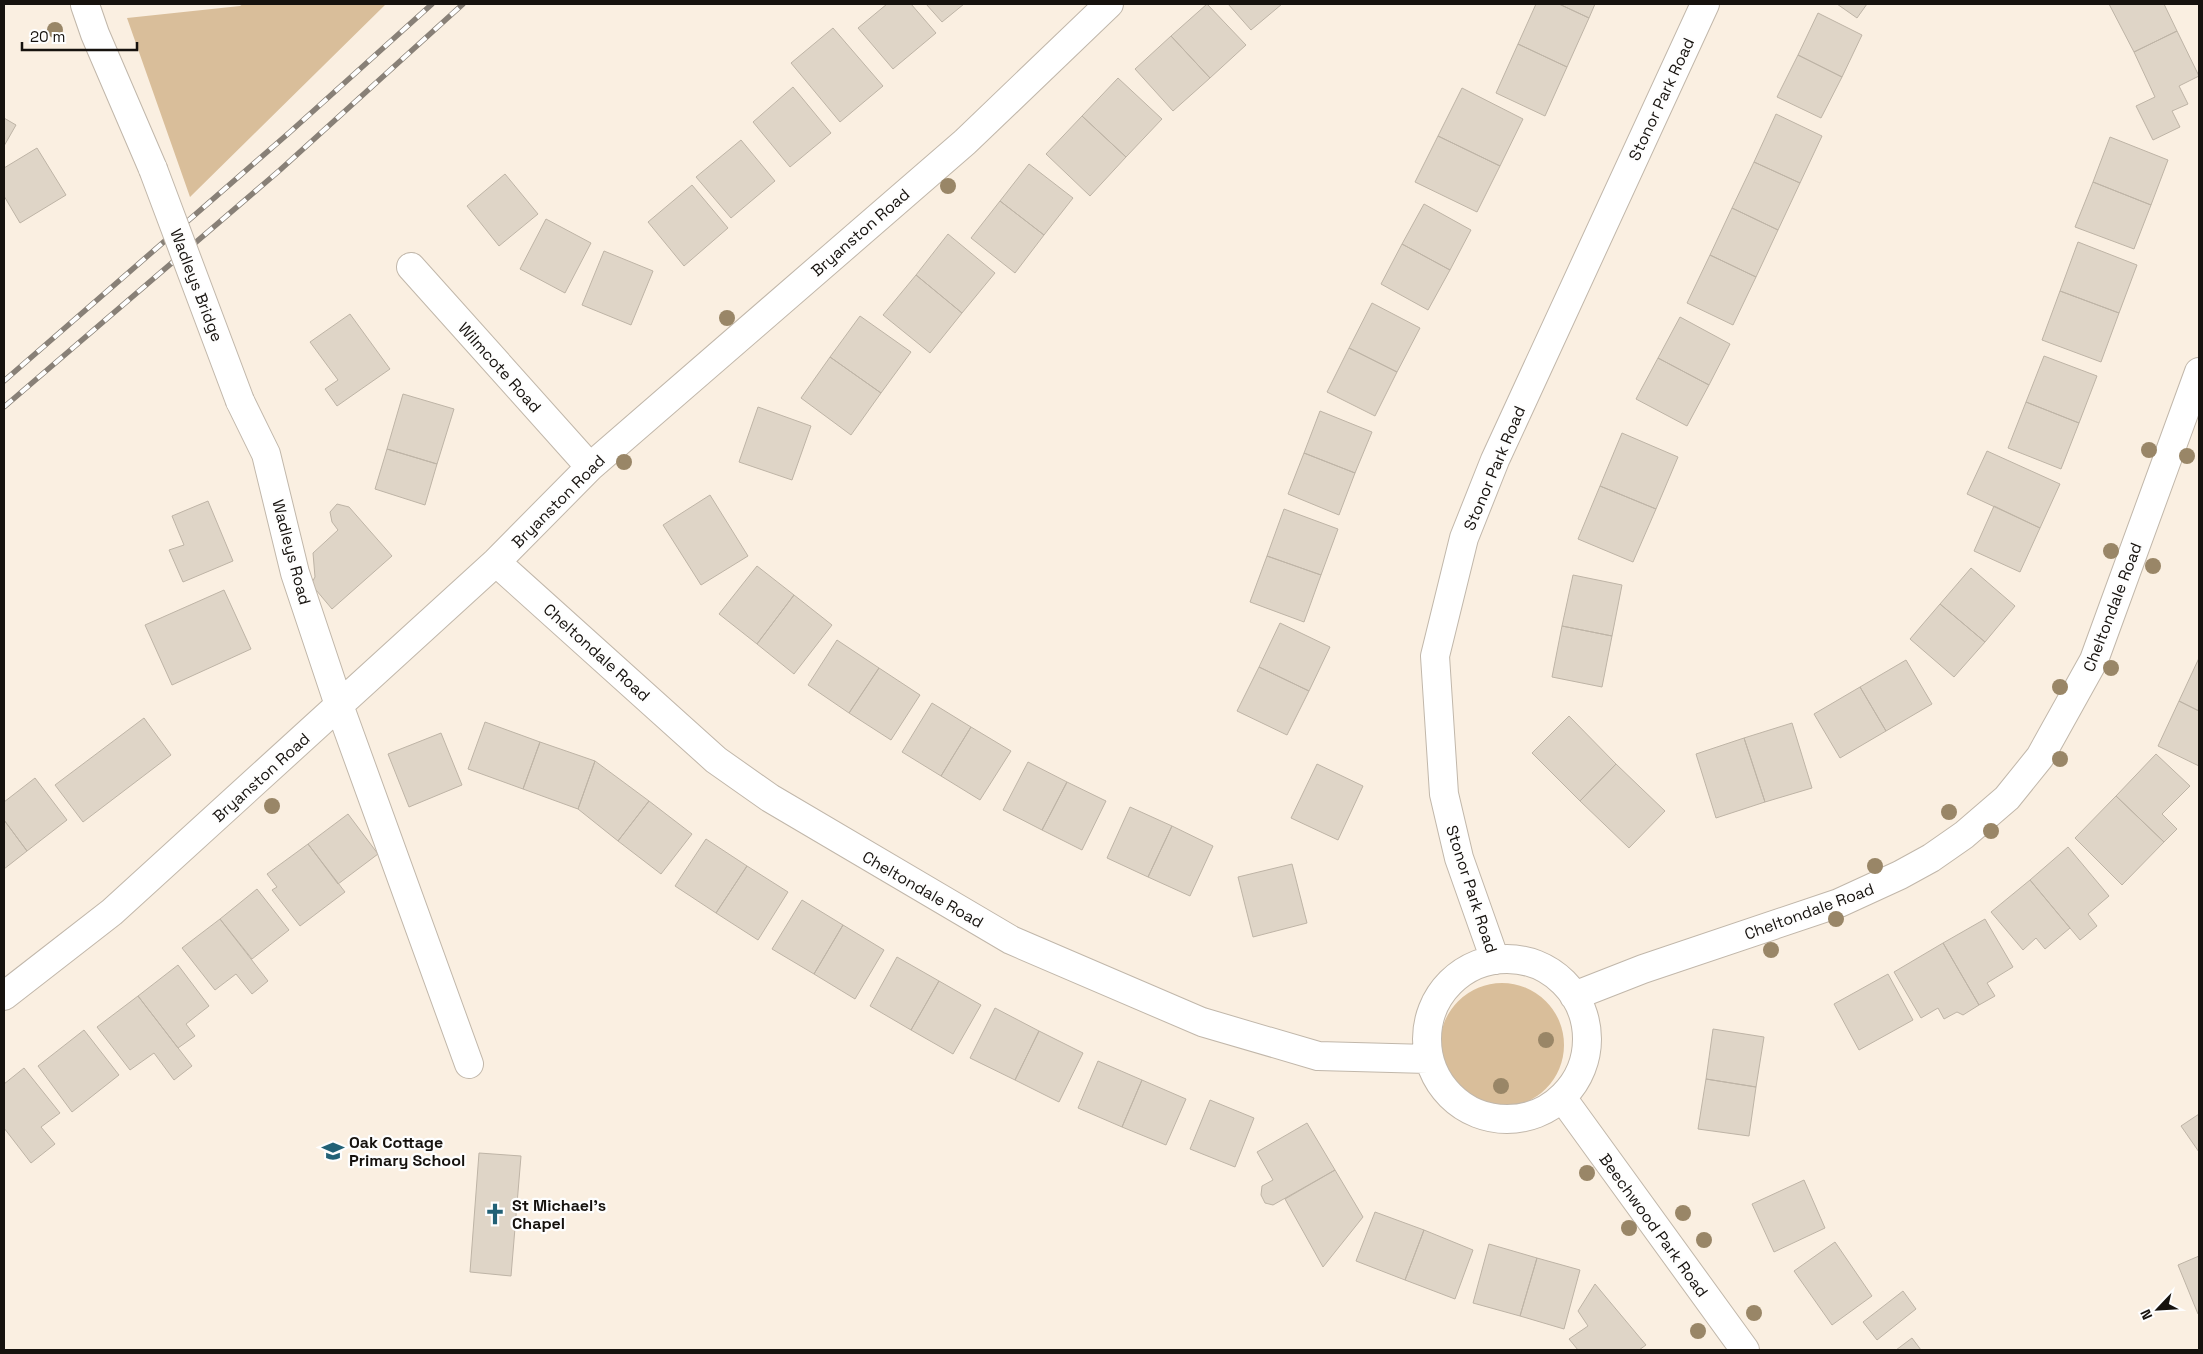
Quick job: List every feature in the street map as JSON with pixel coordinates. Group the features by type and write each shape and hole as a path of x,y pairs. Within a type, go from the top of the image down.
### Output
{"street":[{"name":"Wadleys Bridge","path":"86,4 94,34 153,169 240,401"},
{"name":"Bryanston Road","path":"4,996 112,912 496,562 590,467 965,142 1109,4"},
{"name":"Stonor Park Road","path":"1495,960 1459,858 1444,794 1435,656 1464,538 1495,460 1705,4"},
{"name":"Wilmcote Road","path":"411,267 590,467"},
{"name":"Cheltondale Road","path":"1574,996 1643,968 1839,903 1931,858 1964,835 2007,798 2040,757 2094,660 2199,372"},
{"name":"Wadleys Road","path":"240,401 266,454 295,573 339,705 469,1064"},
{"name":"Cheltondale Road","path":"496,562 716,760 770,798 1011,940 1202,1022 1318,1056 1428,1059"},
{"path":"1495,960 1531,963 1548,971 1562,982 1574,996 1585,1022 1587,1050 1579,1076 1563,1099 1526,1119 1484,1118 1448,1096 1428,1059 1427,1029 1430,1014 1440,994 1454,978 1467,970 1495,960"},
{"name":"Beechwood Park Road","path":"1563,1099 1745,1350"}],"shaded area":[{"path":"243,4 386,4 190,197 127,18 240,6"},
{"path":"1502,983 1526,988 1546,1001 1559,1021 1564,1045 1559,1069 1546,1089 1526,1102 1502,1107 1478,1102 1458,1089 1445,1069 1440,1045 1445,1021 1458,1001 1478,988"}],"building":[{"path":"887,4 911,4 936,33 893,69 858,28"},
{"path":"926,4 964,4 942,22"},
{"path":"1207,4 1246,45 1210,78 1171,36"},
{"path":"1228,4 1282,4 1251,30"},
{"path":"1536,4 1559,4 1589,18 1567,67 1518,44"},
{"path":"1559,4 1595,4 1589,18"},
{"path":"1837,4 1867,4 1857,18"},
{"path":"2109,4 2164,4 2177,31 2134,52"},
{"path":"1818,13 1862,35 1842,77 1798,55"},
{"path":"833,28 883,86 840,122 791,63"},
{"path":"2177,31 2199,76 2179,86 2188,104 2172,111 2180,127 2153,140 2136,106 2155,97 2134,52"},
{"path":"1171,36 1210,78 1173,111 1135,69"},
{"path":"1518,44 1567,67 1545,116 1496,93"},
{"path":"1798,55 1842,77 1821,118 1777,97"},
{"path":"1118,78 1162,119 1126,157 1082,116"},
{"path":"793,87 831,133 790,167 753,122"},
{"path":"1462,88 1523,119 1500,166 1438,136"},
{"path":"1776,114 1822,136 1800,183 1754,162"},
{"path":"1082,116 1126,157 1090,196 1046,154"},
{"path":"4,118 16,125 4,146"},
{"path":"1438,136 1500,166 1477,212 1415,182"},
{"path":"2110,137 2168,160 2151,205 2093,182"},
{"path":"741,140 775,181 731,218 696,177"},
{"path":"37,148 66,195 20,223 4,196 4,168"},
{"path":"1754,162 1800,183 1778,230 1732,208"},
{"path":"1029,164 1073,198 1044,235 1000,201"},
{"path":"505,174 538,214 499,246 467,206"},
{"path":"2093,182 2151,205 2134,249 2075,227"},
{"path":"692,185 728,228 684,266 648,222"},
{"path":"1000,201 1044,235 1015,273 971,238"},
{"path":"1424,204 1471,230 1450,270 1402,244"},
{"path":"1732,208 1778,230 1756,277 1710,255"},
{"path":"546,219 591,243 565,293 520,269"},
{"path":"948,234 995,273 962,313 916,275"},
{"path":"2078,242 2137,265 2119,313 2060,291"},
{"path":"1402,244 1450,270 1428,310 1381,284"},
{"path":"604,251 653,271 631,325 582,305"},
{"path":"1710,255 1756,277 1733,325 1687,303"},
{"path":"916,275 962,313 930,353 883,315"},
{"path":"2060,291 2119,313 2101,362 2042,340"},
{"path":"1372,303 1420,328 1397,372 1349,348"},
{"path":"350,314 390,369 337,406 325,389 338,380 310,342"},
{"path":"860,316 911,352 881,393 830,357"},
{"path":"1680,317 1730,344 1709,385 1658,358"},
{"path":"1349,348 1397,372 1375,416 1327,392"},
{"path":"2044,356 2097,376 2079,423 2026,402"},
{"path":"830,357 881,393 851,435 801,398"},
{"path":"1658,358 1709,385 1687,426 1636,399"},
{"path":"403,394 454,409 437,464 387,449"},
{"path":"2026,402 2079,423 2061,469 2008,448"},
{"path":"758,407 811,426 792,480 739,462"},
{"path":"1320,411 1372,432 1355,473 1304,453"},
{"path":"1622,433 1678,457 1656,509 1600,486"},
{"path":"387,449 437,464 425,505 375,489"},
{"path":"1987,451 2060,484 2040,528 1967,494"},
{"path":"1304,453 1355,473 1339,515 1288,494"},
{"path":"1600,486 1656,509 1633,562 1578,539"},
{"path":"710,495 748,556 701,585 663,525"},
{"path":"208,501 233,561 183,582 169,550 184,545 172,516"},
{"path":"337,504 349,507 392,556 332,609 311,584 315,577 313,553 338,530 332,522 330,512"},
{"path":"1994,506 2040,528 2020,572 1974,551"},
{"path":"1284,509 1338,529 1321,575 1267,556"},
{"path":"1267,556 1321,575 1304,622 1250,602"},
{"path":"757,566 794,595 757,644 719,614"},
{"path":"1971,568 2015,606 1985,642 1940,604"},
{"path":"1573,575 1622,585 1612,636 1562,626"},
{"path":"224,590 251,649 172,685 145,625"},
{"path":"794,595 832,625 794,674 757,644"},
{"path":"1940,604 1985,642 1954,677 1910,639"},
{"path":"1280,623 1330,647 1309,691 1259,667"},
{"path":"1562,626 1612,636 1602,687 1552,677"},
{"path":"837,640 879,668 849,713 808,685"},
{"path":"2199,658 2199,711 2179,701"},
{"path":"1906,660 1932,704 1886,731 1860,687"},
{"path":"1259,667 1309,691 1287,735 1237,711"},
{"path":"879,668 920,695 891,740 849,713"},
{"path":"1860,687 1886,731 1840,758 1814,714"},
{"path":"2179,701 2199,711 2199,766 2158,746"},
{"path":"932,703 971,727 941,776 902,752"},
{"path":"1569,716 1616,764 1580,801 1532,753"},
{"path":"144,718 171,755 83,822 55,785"},
{"path":"485,722 540,742 523,789 468,769"},
{"path":"1792,723 1812,788 1765,802 1744,738"},
{"path":"971,727 1011,751 980,800 941,776"},
{"path":"441,733 462,785 409,807 388,754"},
{"path":"1744,738 1765,802 1716,818 1696,754"},
{"path":"540,742 595,761 578,809 523,789"},
{"path":"2156,754 2190,786 2162,814 2177,829 2164,842 2116,796"},
{"path":"595,761 649,801 618,841 578,809"},
{"path":"1028,762 1067,782 1042,830 1003,810"},
{"path":"1317,764 1363,786 1338,840 1291,818"},
{"path":"1616,764 1665,811 1629,848 1580,801"},
{"path":"35,778 67,820 27,851 4,820 4,802"},
{"path":"1067,782 1106,801 1082,850 1042,830"},
{"path":"2116,796 2164,842 2122,885 2075,838"},
{"path":"649,801 692,834 661,874 618,841"},
{"path":"1130,807 1172,826 1148,877 1107,858"},
{"path":"348,814 378,854 338,884 308,844"},
{"path":"4,820 27,851 4,869"},
{"path":"1172,826 1213,846 1190,896 1148,877"},
{"path":"706,839 747,866 716,913 675,886"},
{"path":"308,844 345,892 300,926 272,890 277,887 267,874"},
{"path":"2068,847 2109,896 2088,914 2097,926 2080,940 2030,880"},
{"path":"1292,864 1307,923 1253,937 1238,877"},
{"path":"747,866 788,892 758,940 716,913"},
{"path":"2030,880 2070,928 2045,949 2036,938 2023,950 1991,912"},
{"path":"257,889 289,930 252,959 220,919"},
{"path":"802,900 843,925 814,974 772,949"},
{"path":"220,919 268,981 252,994 236,974 215,990 182,948"},
{"path":"1985,919 2013,967 1987,983 1995,996 1979,1005 1943,943"},
{"path":"843,925 884,950 855,999 814,974"},
{"path":"1943,943 1979,1005 1963,1015 1957,1012 1944,1019 1938,1008 1921,1018 1894,972"},
{"path":"897,957 939,981 911,1030 870,1006"},
{"path":"178,965 209,1006 186,1024 195,1036 178,1048 138,996"},
{"path":"1888,974 1913,1020 1859,1050 1834,1004"},
{"path":"939,981 981,1005 953,1054 911,1030"},
{"path":"138,996 192,1066 174,1080 154,1053 130,1070 97,1027"},
{"path":"995,1008 1039,1031 1015,1080 970,1058"},
{"path":"1713,1029 1764,1037 1756,1087 1706,1079"},
{"path":"84,1030 119,1075 72,1112 38,1066"},
{"path":"1039,1031 1083,1053 1059,1102 1015,1080"},
{"path":"1098,1061 1142,1080 1122,1127 1078,1108"},
{"path":"24,1068 60,1113 41,1127 55,1144 31,1163 4,1128 4,1084"},
{"path":"1706,1079 1756,1087 1749,1136 1698,1129"},
{"path":"1142,1080 1186,1099 1166,1145 1122,1127"},
{"path":"1210,1100 1254,1118 1235,1167 1190,1149"},
{"path":"2199,1114 2199,1152 2181,1126"},
{"path":"1307,1123 1335,1170 1273,1205 1265,1203 1261,1195 1262,1186 1273,1180 1257,1152"},
{"name":"St Michael's Chapel","path":"479,1153 521,1156 511,1276 470,1272"},
{"path":"1335,1170 1363,1217 1323,1267 1285,1199"},
{"path":"1804,1180 1825,1228 1774,1252 1752,1204"},
{"path":"1375,1212 1424,1230 1405,1280 1356,1261"},
{"path":"1424,1230 1473,1250 1455,1299 1405,1280"},
{"path":"1835,1242 1872,1296 1832,1325 1794,1271"},
{"path":"1489,1244 1537,1258 1520,1316 1473,1303"},
{"path":"2199,1256 2199,1313 2198,1314 2178,1265"},
{"path":"1537,1258 1580,1270 1564,1329 1520,1316"},
{"path":"1595,1284 1646,1345 1639,1350 1578,1350 1569,1339 1588,1326 1578,1311"},
{"path":"1903,1291 1916,1309 1877,1340 1863,1322"},
{"path":"1912,1338 1921,1350 1896,1350"}],"railway":[{"path":"4,381 290,132 432,4"},
{"path":"4,407 280,170 463,4"}],"place":[{"name":"Oak Cottage Primary School","path":"333,1151"},
{"name":"St Michael's Chapel","path":"495,1214"}]}
